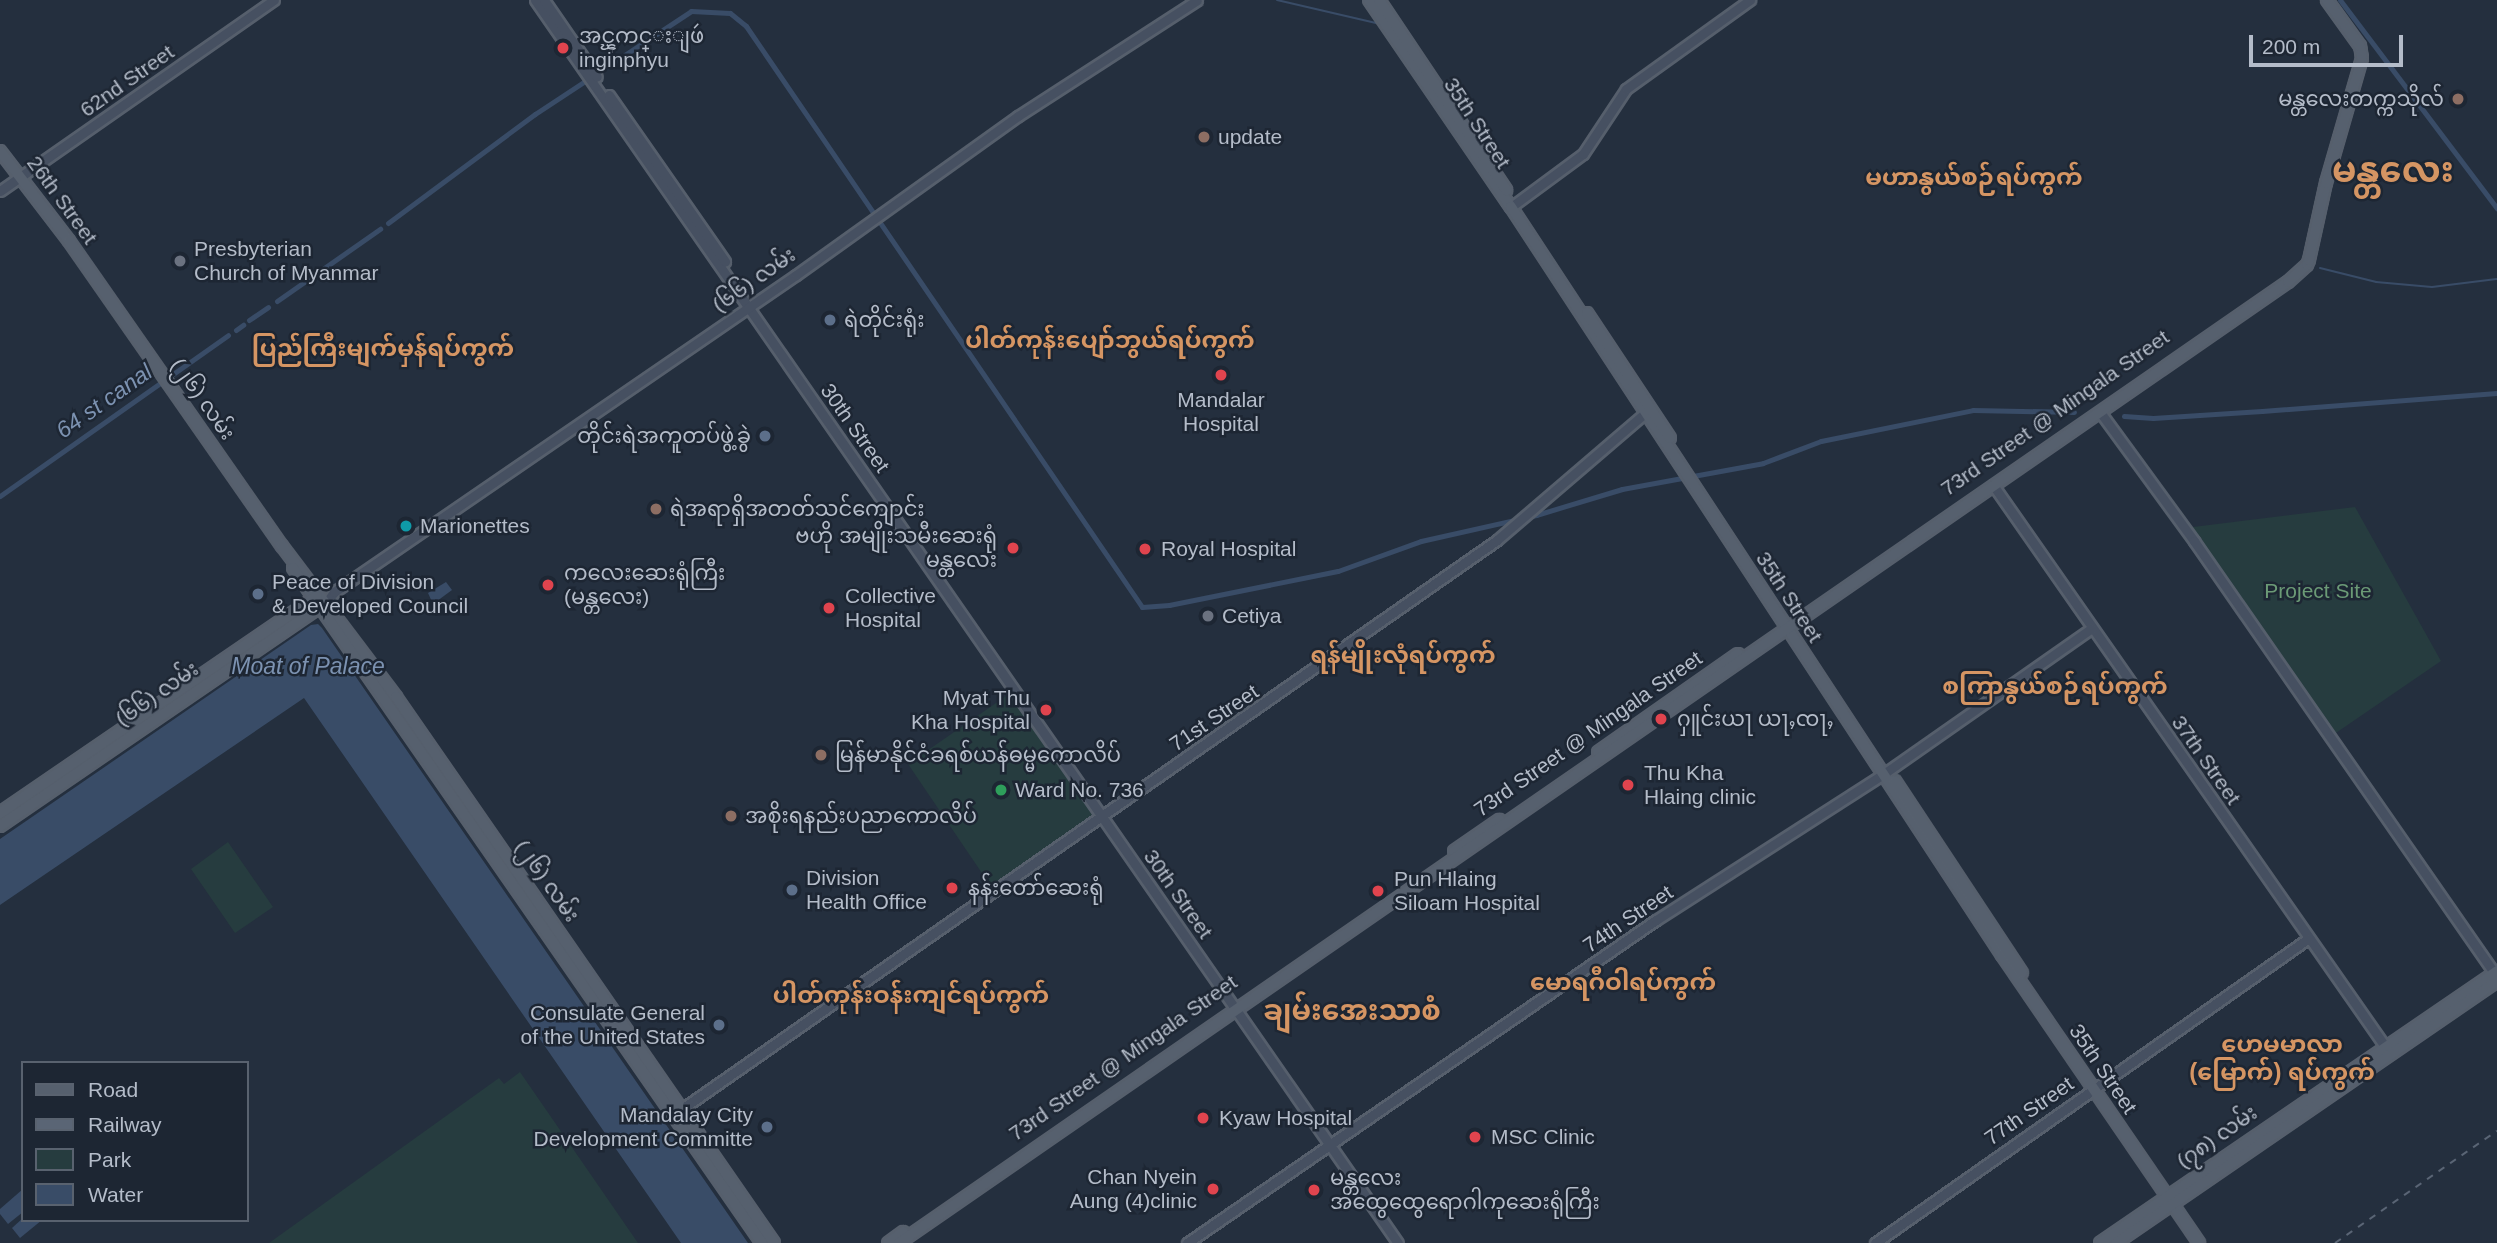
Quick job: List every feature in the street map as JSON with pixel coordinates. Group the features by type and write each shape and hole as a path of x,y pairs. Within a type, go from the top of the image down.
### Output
{"main road":[{"name":"35th Street","path":"1369,0 1513,205 1885,774 2199,1243"},
{"name":"35th Street","path":"1379,0 1449,101 1645,413 1670,445"},
{"name":"73rd Street @ Mingala Street","path":"899,1243 1786,624 2307,265 2362,58 2360,46 2327,0"},
{"name":"26th Street","path":"0,150 92,274"},
{"name":"(၂၆) လမ်း","path":"92,274 282,547 282,552 396,697 774,1243"},
{"name":"73rd Street @ Mingala Street","path":"1786,624 2101,412 2257,300"},
{"name":"(၂၆) လမ်း","path":"320,600 762,1243"},
{"name":"(၆၆) လမ်း","path":"0,813 320,600"},
{"name":"(၆၆) လမ်း","path":"0,826 320,600"},
{"name":"(၇၈) လမ်း","path":"2099,1243 2171,1199 2389,1052 2496,975"},
{"name":"73rd Street @ Mingala Street","path":"888,1243 1237,1008"},
{"name":"(၇၈) လမ်း","path":"2116,1243 2171,1199"}],"street":[{"name":"62nd Street","path":"0,191 264,0"},
{"name":"62nd Street","path":"0,185 274,0"},
{"name":"30th Street","path":"534,0 593,76"},
{"name":"30th Street","path":"544,0 751,306 903,522 1398,1243"},
{"name":"(၆၆) လမ်း","path":"320,600 751,306 1018,116 1197,0"},
{"path":"1513,205 1583,154 1626,89 1749,0"},
{"path":"2101,412 2496,975"},
{"name":"71st Street","path":"672,1115 1261,708 1505,534 1645,413"},
{"name":"37th Street","path":"1993,485 2389,1052"},
{"name":"74th Street","path":"1187,1243 1657,920 1885,774 2092,628"},
{"name":"77th Street","path":"1876,1242 2309,938"}],"green space":[{"name":"Project Site","path":"2355,507 2441,661 2330,737 2185,528"},
{"name":"Ward No. 736","path":"1009,694 1094,816 992,888 908,764"},
{"path":"228,842 273,907 235,933 191,869"},
{"path":"520,1072 638,1243 269,1243 499,1078 504,1084"}],"water":[{"path":"446,582 452,590 433,604 428,593"},
{"name":"Moat of Palace","path":"318,624 748,1243 681,1243 304,698 0,905 0,839 311,625"},
{"path":"21,1191 21,1214 8,1224 0,1214 0,1209"},
{"path":"21,1220 21,1222 40,1222 20,1238 12,1228"}],"waterway":[{"path":"1277,0 1380,24"},
{"path":"2340,0 2497,208"},
{"path":"388,223 535,114 691,11 730,13 746,26 1142,607 1169,605 1338,571 1421,541 1536,515 1622,489 1763,463 1821,441 1973,410 2074,412"},
{"path":"277,301 380,229"},
{"path":"2320,268 2376,282 2432,287 2497,279"},
{"path":"249,320 268,307"},
{"path":"236,330 243,325"},
{"name":"64 st canal","path":"0,496 228,335"},
{"path":"2124,416 2153,418 2497,393"}],"railway":[{"path":"2335,1243 2497,1131"}],"place":[{"name":"အင္ၾကင္းျဖဴ inginphyu","path":"563,48"},
{"name":"မန္တလေးတက္ကသိုလ်","path":"2458,99"},
{"name":"update","path":"1204,137"},
{"name":"Presbyterian Church of Myanmar","path":"180,261"},
{"name":"ရဲတိုင်းရုံး","path":"830,320"},
{"name":"Mandalar Hospital","path":"1221,375"},
{"name":"တိုင်းရဲအကူတပ်ဖွဲ့ခွဲ","path":"765,436"},
{"name":"ရဲအရာရှိအတတ်သင်ကျောင်း","path":"656,509"},
{"name":"Marionettes","path":"406,526"},
{"name":"ဗဟို အမျိုးသမီးဆေးရုံ မန္တလေး","path":"1013,548"},
{"name":"Royal Hospital","path":"1145,549"},
{"name":"ကလေးဆေးရုံကြီး (မန္တလေး)","path":"548,585"},
{"name":"Peace of Division & Developed Council","path":"258,594"},
{"name":"Collective Hospital","path":"829,608"},
{"name":"Cetiya","path":"1208,616"},
{"name":"Myat Thu Kha Hospital","path":"1046,710"},
{"name":"ႁူင်းယႃ ယႃႇၸႃႇ","path":"1661,719"},
{"name":"မြန်မာနိုင်ငံခရစ်ယန်ဓမ္မကောလိပ်","path":"821,755"},
{"name":"Thu Kha Hlaing clinic","path":"1628,785"},
{"name":"Ward No. 736","path":"1001,790"},
{"name":"အစိုးရနည်းပညာကောလိပ်","path":"731,816"},
{"name":"နန်းတော်ဆေးရုံ","path":"952,888"},
{"name":"Division Health Office","path":"792,890"},
{"name":"Pun Hlaing Siloam Hospital","path":"1378,891"},
{"name":"Consulate General of the United States","path":"719,1025"},
{"name":"Kyaw Hospital","path":"1203,1118"},
{"name":"Mandalay City Development Committe","path":"767,1127"},
{"name":"MSC Clinic","path":"1475,1137"},
{"name":"Chan Nyein Aung (4)clinic","path":"1213,1189"},
{"name":"မန္တလေး အထွေထွေရောဂါကုဆေးရုံကြီး","path":"1314,1190"}],"district":[{"name":"မန္တလေး","path":"2393,170"},
{"name":"မဟာနွယ်စဉ်ရပ်ကွက်","path":"1974,177"},
{"name":"ပါတ်ကုန်းပျော်ဘွယ်ရပ်ကွက်","path":"1110,340"},
{"name":"ပြည်ကြီးမျက်မှန်ရပ်ကွက်","path":"383,348"},
{"name":"ရန်မျိုးလုံရပ်ကွက်","path":"1403,655"},
{"name":"စကြာနွယ်စဉ်ရပ်ကွက်","path":"2055,686"},
{"name":"မောရဂီဝါရပ်ကွက်","path":"1623,982"},
{"name":"ပါတ်ကုန်းဝန်းကျင်ရပ်ကွက်","path":"911,995"},
{"name":"ချမ်းအေးသာစံ","path":"1352,1011"},
{"name":"ဟေမမာလာ (မြောက်) ရပ်ကွက်","path":"2282,1058"}]}
